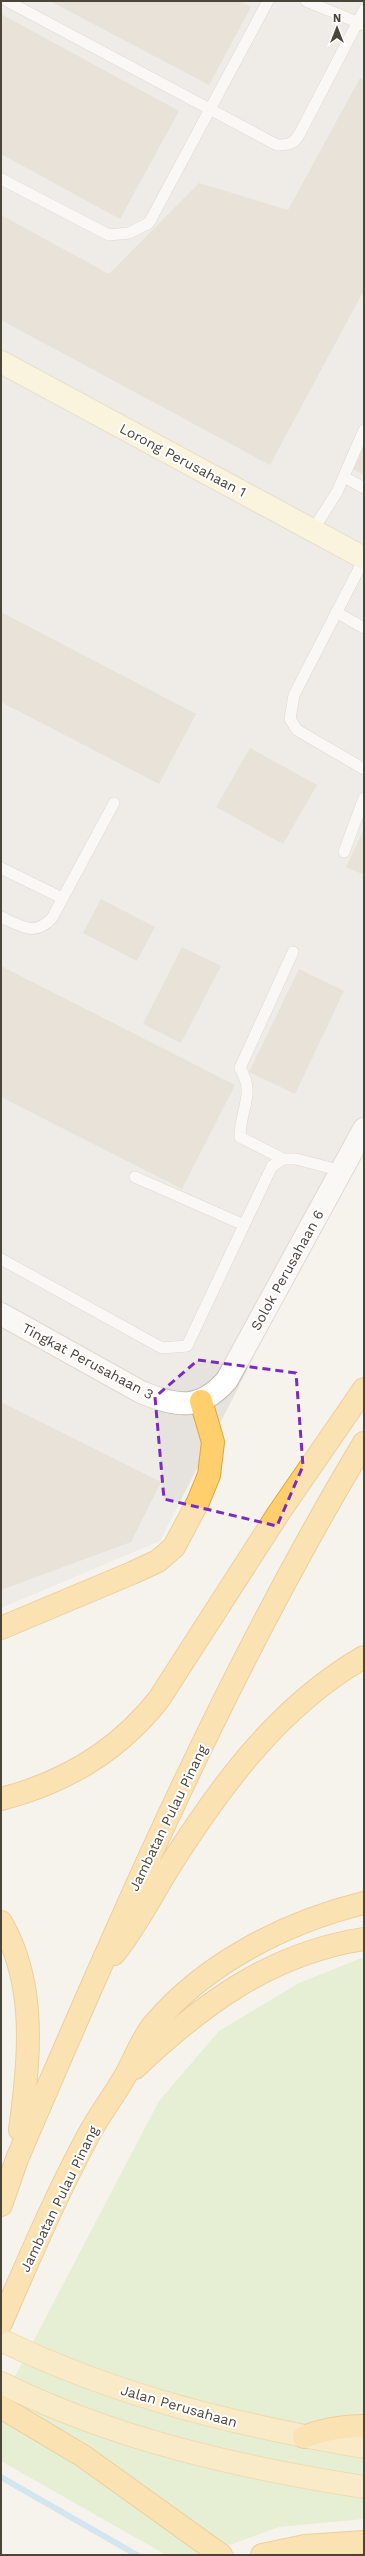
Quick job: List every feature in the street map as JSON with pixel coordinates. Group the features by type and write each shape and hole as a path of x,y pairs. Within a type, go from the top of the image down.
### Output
{"highway":[{"path":"1,1799 44,1785 72,1771 105,1752 143,1719 158,1699 278,1514 364,1389"},
{"path":"1,1628 158,1561 174,1547 198,1502 210,1469 213,1442 201,1401"},
{"name":"Jambatan Pulau Pinang","path":"1,2205 17,2159 138,1880 266,1620 364,1444"},
{"path":"93,1981 144,1913 172,1862 230,1779 274,1725 323,1684 364,1657"},
{"path":"124,2078 146,2035 155,2022 179,1998 225,1963 274,1934 339,1909 364,1903"},
{"path":"1,1922 17,1959 25,1994 29,2031 28,2071 17,2159"},
{"path":"124,2078 166,2039 230,1989 274,1967 310,1952 364,1939"},
{"name":"Jambatan Pulau Pinang","path":"1,2323 70,2170 90,2133 124,2078"},
{"path":"1,2407 83,2456 221,2555"},
{"path":"304,2437 342,2426 364,2426"},
{"path":"262,2555 305,2546 364,2542"}],"main road":[{"name":"Jalan Perusahaan","path":"1,2340 64,2368 151,2400 234,2422 304,2437 364,2447"},
{"path":"1,2383 58,2410 149,2442 237,2465 364,2487"}],"street":[{"name":"Lorong Perusahaan 1","path":"1,362 364,559"},
{"name":"Solok Perusahaan 6","path":"201,1401 214,1395 227,1380 342,1172 364,1129"},
{"name":"Tingkat Perusahaan 3","path":"1,1314 141,1392 162,1401 182,1403 201,1401"}],"lane":[{"path":"7,1 278,145 288,145 295,142 361,24 364,10"},
{"path":"1,179 109,235 130,233 149,223 268,1"},
{"path":"306,1 361,24"},
{"path":"313,530 344,477 364,430"},
{"path":"344,477 364,488"},
{"path":"364,559 294,695 290,719 297,730 364,769"},
{"path":"336,612 364,628"},
{"path":"344,852 364,798"},
{"path":"1,917 33,930 43,928 52,918 114,803"},
{"path":"1,868 62,898"},
{"path":"292,952 240,1068 248,1080 247,1100 240,1121 240,1137 283,1159 296,1159 342,1172"},
{"path":"1,1259 162,1348 187,1346 272,1166 283,1159"},
{"path":"135,1177 244,1225"}],"highlighted area":[{"path":"198,1360 296,1373 303,1466 277,1526 164,1499 155,1397"}],"shaded area":[{"path":"1,1 364,1 364,1141 160,1541 1,1608"}],"green space":[{"path":"364,1957 364,2519 279,2527 202,2555 166,2555 1,2461 1,2403 159,2101 219,2031 299,1983"}],"building":[{"path":"50,1 240,1 251,7 209,85"},
{"path":"1,14 179,111 120,219 1,154"},
{"path":"360,78 364,80 364,290 270,465 1,320 1,215 109,274 199,183 288,210"},
{"path":"364,445 364,475 351,468"},
{"path":"1,612 196,714 159,784 1,702"},
{"path":"250,748 317,785 283,844 216,807"},
{"path":"364,829 364,875 346,867"},
{"path":"101,899 155,927 137,961 83,933"},
{"path":"182,947 221,966 181,1043 143,1024"},
{"path":"1,966 235,1085 182,1189 1,1097"},
{"path":"299,969 344,991 295,1094 249,1072"},
{"path":"1,1402 161,1482 131,1542 1,1590"}],"waterway":[{"path":"1,2477 137,2555"}]}
